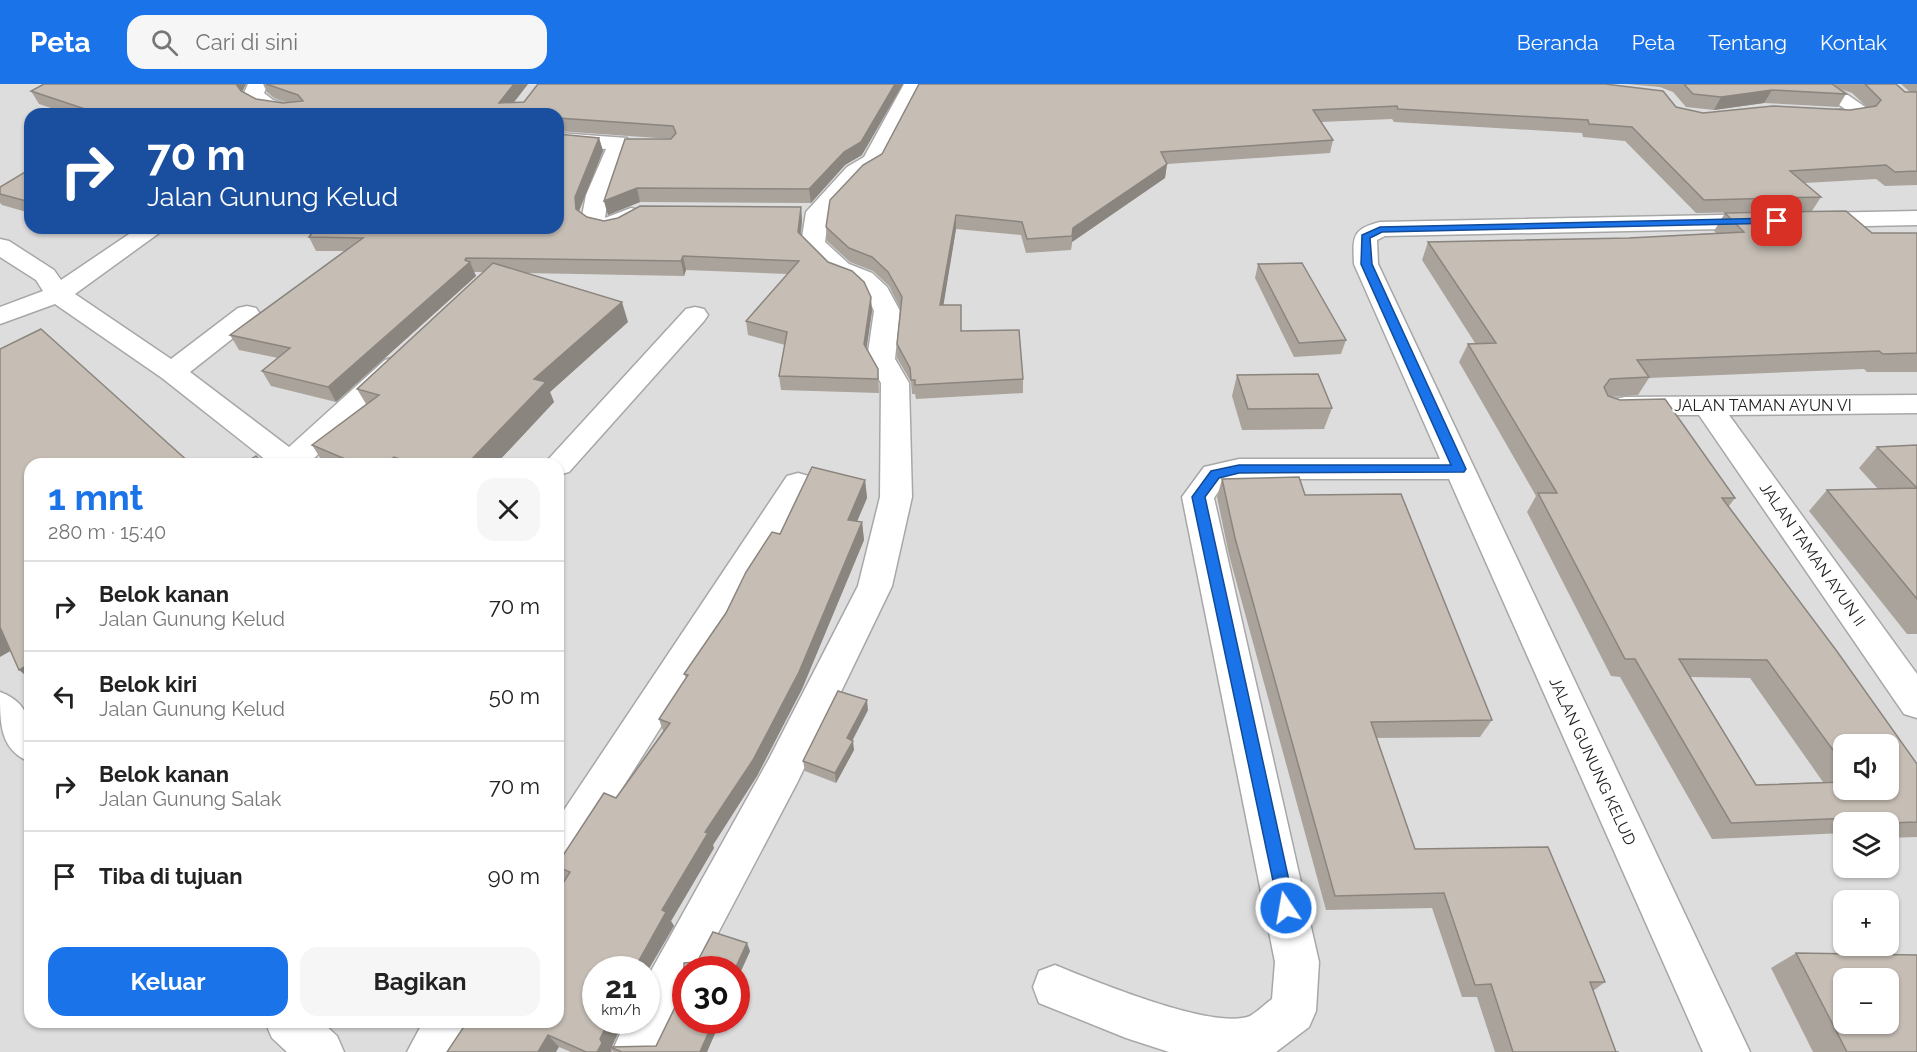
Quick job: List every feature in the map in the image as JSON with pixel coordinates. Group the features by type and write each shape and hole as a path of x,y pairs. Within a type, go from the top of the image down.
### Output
{"street":[{"path":"258,84 252,95 266,104 278,108"},
{"path":"635,1052 672,976 783,771 875,586 896,497 895,382 881,359 887,311 878,292 863,278 840,269 813,244 818,212 855,172 873,161 914,84"},
{"path":"1797,115 1821,117 1860,113 1850,102 1839,99 1820,84"},
{"path":"564,139 642,144"},
{"path":"619,143 597,195 593,221 605,225 619,223 637,211 656,211"},
{"path":"795,212 818,212"},
{"name":"JALAN GUNUNG KELUD","path":"1727,1052 1366,264 1365,237 1380,230 1917,218"},
{"path":"0,316 58,294 145,234"},
{"path":"0,246 45,275 58,294 172,372 284,458"},
{"path":"172,372 247,314"},
{"path":"564,458 695,315"},
{"path":"296,458 418,346"},
{"name":"JALAN TAMAN AYUN VI","path":"1609,407 1917,404"},
{"name":"JALAN TAMAN AYUN II","path":"1708,406 1917,703"},
{"path":"1055,987 1125,1018 1200,1041 1227,1043 1255,1039 1293,1011 1297,962 1198,497 1215,474 1239,469 1460,469"},
{"path":"564,845 798,484"},
{"path":"0,708 24,738"},
{"path":"295,1028 321,1052"},
{"path":"430,1052 446,1028"}],"shaded area":[{"path":"0,84 1917,84 1917,1052 0,1052"}],"building":[{"path":"44,84 236,84 241,91 256,99 283,103 303,101 298,95 266,84 514,84 499,103 524,102 538,84 895,84 861,142 844,152 809,189 637,188 604,201 625,139 671,139 676,133 673,126 564,118 564,108 82,108 31,91"},
{"path":"919,84 1605,84 1663,91 1676,107 1703,113 1773,106 1850,110 1876,106 1881,100 1865,84 1896,84 1905,92 1917,92 1917,171 1895,172 1886,165 1790,171 1821,197 1704,200 1632,127 1589,124 1588,120 1398,109 1397,106 1313,110 1333,140 1161,152 1167,164 1073,228 1072,236 1027,239 1022,222 956,215 940,305 961,305 961,331 1019,330 1023,379 915,385 915,380 911,380 910,368 897,344 902,297 888,272 872,257 849,248 826,227 830,200 863,165 882,154"},
{"path":"1684,84 1832,84 1846,94 1772,90 1721,97 1693,94"},
{"path":"564,135 599,138 575,197 576,209 587,217 604,221 618,218 640,206 801,207 798,232 828,262 852,271 864,282 871,297 864,344 878,369 878,379 779,376 787,332 746,321 799,261 683,256 681,261 466,258 465,260 470,262 328,387 262,371 290,348 230,335 363,238 309,237 311,234 564,234"},
{"path":"24,173 24,200 0,194 0,187"},
{"path":"1846,211 1872,233 1917,233 1917,353 1883,354 1879,351 1637,360 1649,377 1610,379 1604,387 1608,396 1620,400 1665,399 1735,498 1722,498 1896,734 1833,734 1833,750 1767,660 1679,659 1756,785 1833,782 1833,800 1899,800 1899,739 1917,764 1917,822 1899,823 1899,812 1833,812 1833,819 1731,823 1635,659 1625,659 1538,493 1557,493 1468,344 1496,343 1428,242 1629,238 1744,232 1725,213"},
{"path":"493,263 622,302 534,379 546,382 473,458 343,458 312,445 379,395 357,389"},
{"path":"1302,263 1346,340 1299,343 1258,264"},
{"path":"41,329 184,458 24,458 24,667 19,670 0,627 0,349"},
{"path":"1318,374 1332,408 1248,409 1237,375"},
{"path":"1917,445 1917,488 1877,447"},
{"path":"812,467 865,480 848,520 862,522 799,672 753,760 705,832 708,833 662,910 666,912 642,956 582,956 582,1034 602,1034 600,1039 602,1043 597,1052 586,1052 548,1035 538,1052 447,1052 463,1028 564,1028 564,882 570,872 564,870 564,854 604,793 616,798 670,723 659,719 688,675 684,674 726,613 746,572 772,532 780,534"},
{"path":"1299,477 1305,495 1401,494 1492,720 1371,722 1415,849 1548,847 1605,982 1590,982 1616,1052 1513,1052 1491,984 1475,985 1444,893 1335,896 1235,538 1222,479"},
{"path":"1917,488 1917,599 1827,490"},
{"path":"838,691 867,700 847,738 853,741 835,773 803,761"},
{"path":"713,932 747,943 741,956 700,956"},
{"path":"1796,953 1833,954 1833,956 1917,955 1917,1052 1847,1052 1838,1034 1899,1034 1899,968 1833,968 1833,1025"},
{"path":"672,1013 672,1034 708,1034 700,1052 622,1052 610,1047 656,1046"}],"route":[{"path":"1286,908 1198,497 1215,474 1239,469 1460,469 1366,264 1365,237 1380,230 1777,221"}]}
